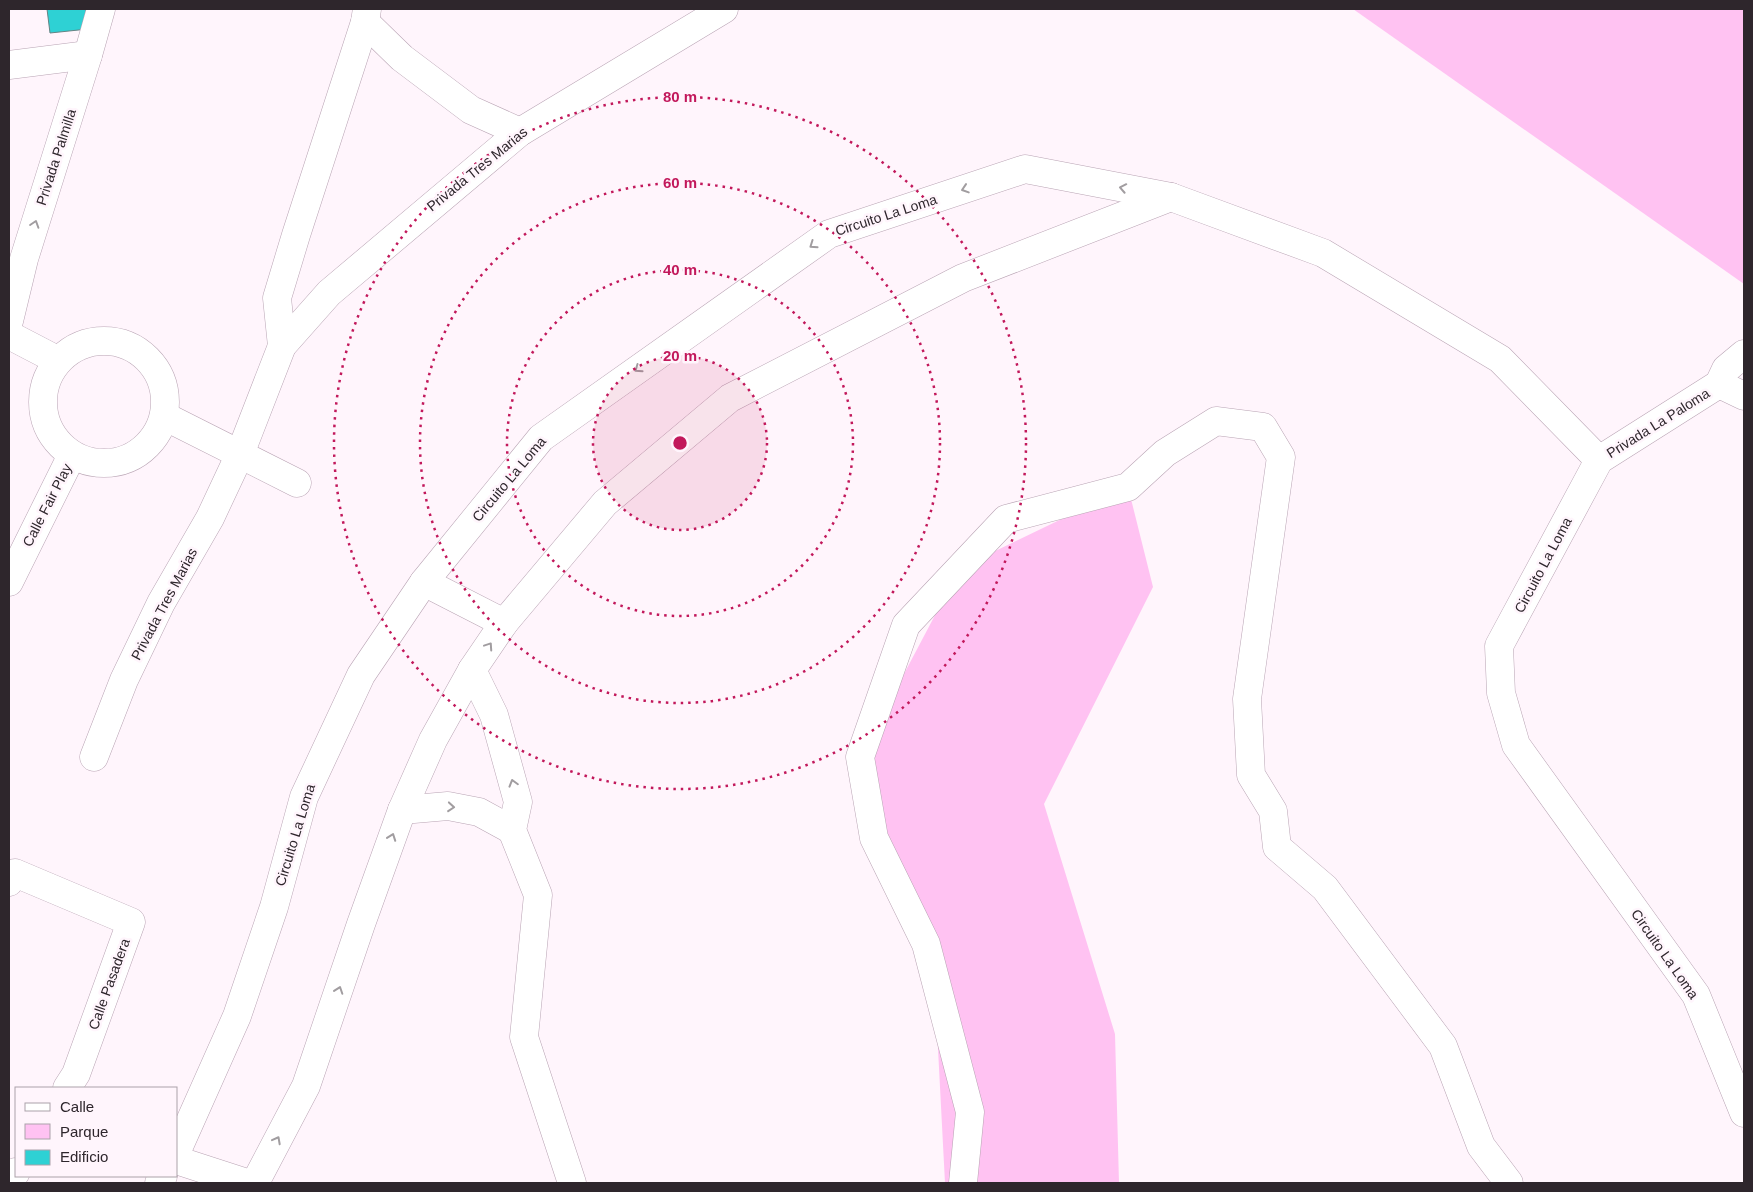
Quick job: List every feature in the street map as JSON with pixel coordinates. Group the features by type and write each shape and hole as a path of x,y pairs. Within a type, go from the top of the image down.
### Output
{"street":[{"name":"Privada Palmilla","path":"9,321 16,258 88,55 101,9"},
{"name":"Privada Tres Marias","path":"94,757 124,680 161,603 210,518 240,454 282,346 330,293 520,132 724,9"},
{"path":"366,15 402,58 471,110 520,132"},
{"name":"Privada Tres Marias","path":"282,346 276,298 366,15"},
{"path":"9,65 88,55"},
{"name":"Circuito La Loma","path":"178,1149 237,1016 274,907 304,796 361,675 424,582 541,438 829,234 1025,169 1171,197 1323,252 1500,360 1599,460 1499,646 1501,693 1516,746 1696,995 1744,1113"},
{"path":"254,1183 306,1086 402,810 433,740 472,670 504,623 605,504 730,398 963,278 1171,197"},
{"path":"9,335 57,360"},
{"path":"117,341 146,356 163,384 164,416 152,442 128,459 100,464 72,455 52,437 42,412 44,384 57,360 84,343 117,341"},
{"path":"1719,384 1726,368 1744,354"},
{"name":"Privada La Paloma","path":"1599,460 1719,384 1744,396"},
{"path":"164,416 297,483"},
{"path":"963,1183 970,1112 926,944 874,838 860,757 906,625 1006,519 1128,487 1166,453 1216,421 1263,427 1281,457 1248,699 1251,775 1273,810 1277,847 1325,888 1443,1046 1481,1146 1510,1183"},
{"name":"Calle Fair Play","path":"9,582 72,455"},
{"path":"424,582 504,623"},
{"path":"472,670 494,715 518,802 512,830 538,896 524,1037 572,1183"},
{"path":"402,810 448,806 479,812 512,830"},
{"name":"Calle Pasadera","path":"9,882 16,873 131,922 76,1074 68,1087"},
{"path":"178,1161 247,1183"}],"green space":[{"path":"1353,9 1744,9 1744,284"},
{"path":"1128,487 1153,587 1044,804 1115,1034 1119,1183 945,1183 934,972 860,757 960,568"}],"building":[{"path":"47,9 86,9 88,29 50,33"}]}
